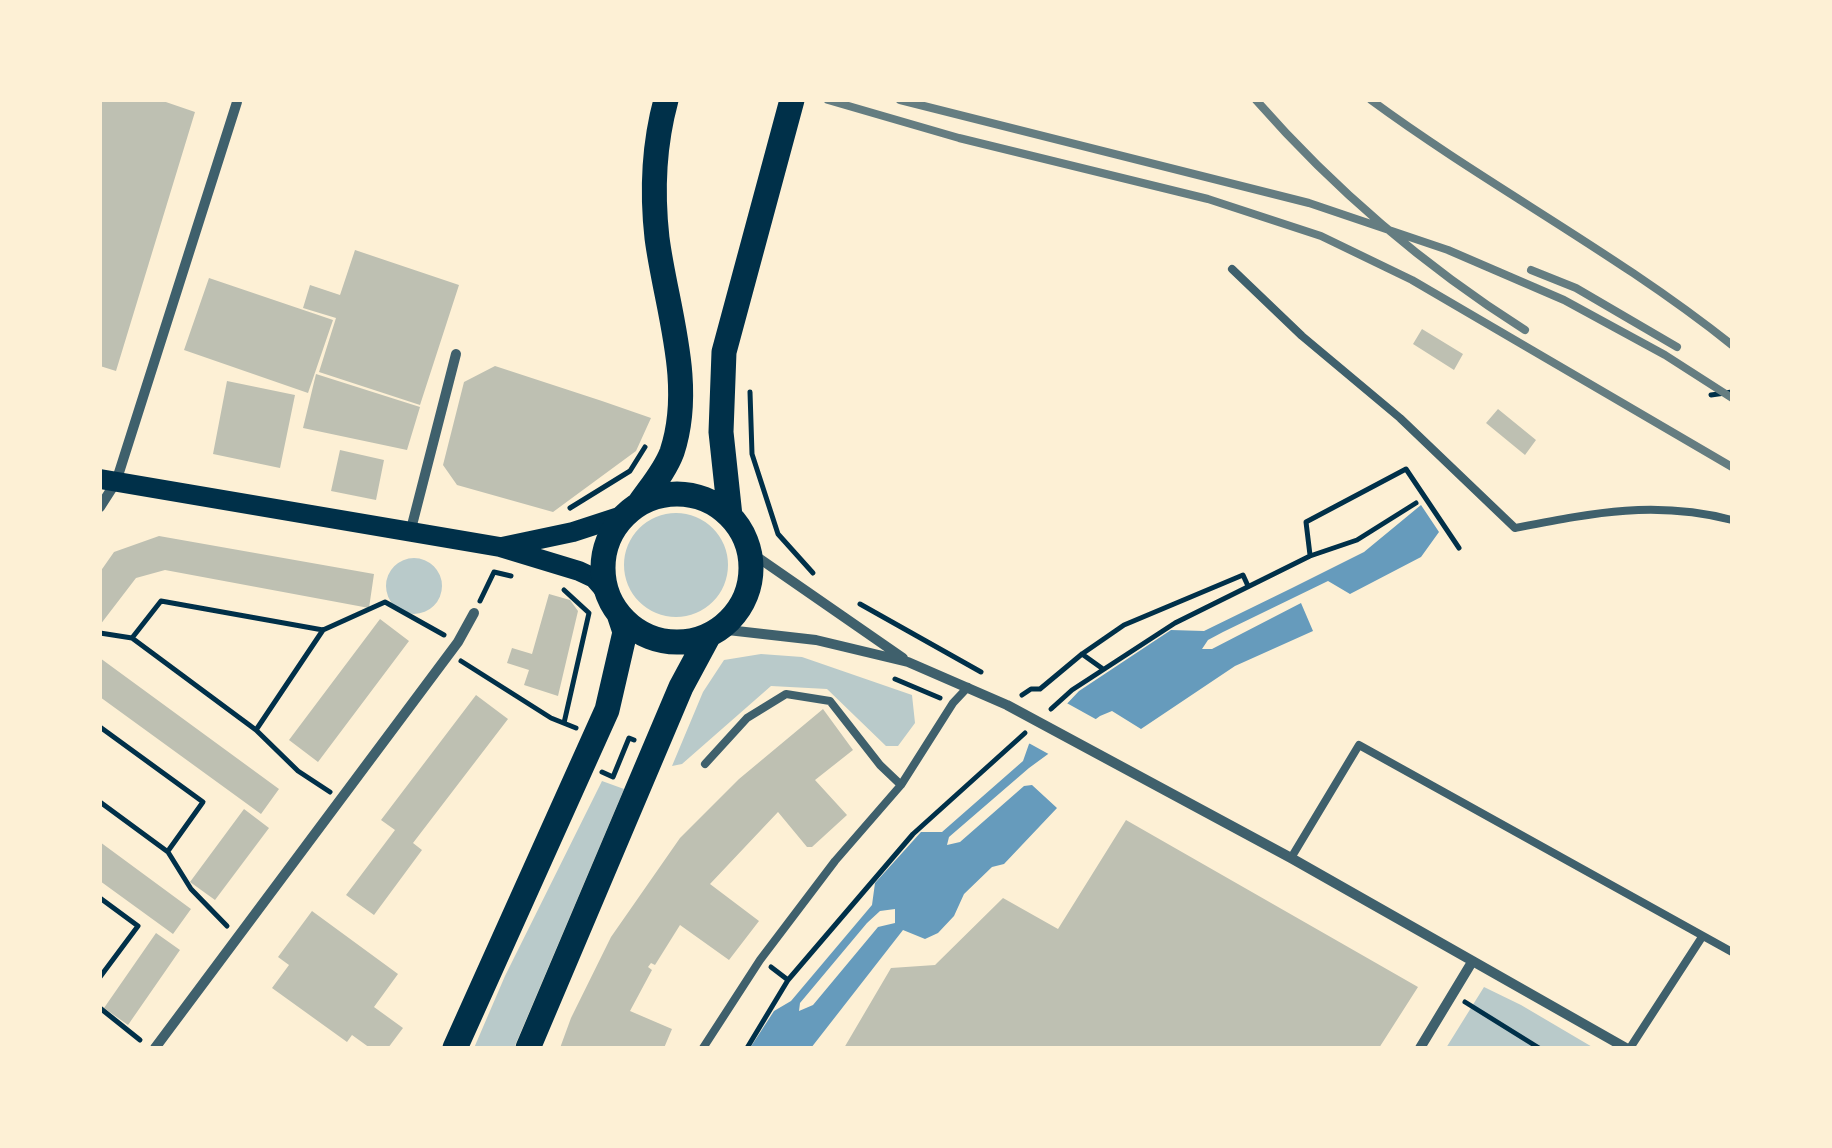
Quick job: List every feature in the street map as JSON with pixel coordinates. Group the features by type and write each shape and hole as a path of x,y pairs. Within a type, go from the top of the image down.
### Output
{"highway":[{"path":"455,1048 607,710 624,632 604,580 605,552 616,526 668,462 680,413 681,385 654,193 656,152 666,100"},
{"path":"730,516 721,432 724,352 792,100"},
{"path":"528,1048 681,687 714,632 743,603 752,569 742,532 715,504 677,494 657,496 632,510"},
{"path":"613,604 637,630 660,640 685,642 714,632"}],"main road":[{"path":"108,480 500,547 594,578 613,604"},
{"path":"500,547 573,532 632,510"}],"street":[{"path":"100,507 237,102"},
{"path":"410,530 456,354"},
{"path":"750,552 908,662"},
{"path":"153,1048 458,642 474,613"},
{"path":"714,632 816,640 908,662 968,687 1291,858 1628,1048"},
{"path":"1420,1048 1472,962"}],"lane":[{"path":"1232,269 1302,336 1400,418 1515,528 1604,511 1692,510 1732,520"},
{"path":"703,1048 760,960 824,875 901,785 953,703 968,687"},
{"path":"704,764 747,718 786,694 830,701 901,785"},
{"path":"1291,858 1359,744 1732,952"},
{"path":"1628,1048 1702,938"}],"path":[{"path":"749,378 752,454 778,534 821,582"},
{"path":"1711,395 1732,392"},
{"path":"564,512 630,471 647,444"},
{"path":"1310,556 1306,522 1406,469 1459,548"},
{"path":"474,613 494,572 526,579"},
{"path":"1009,686 1024,693 1040,689 1124,624 1243,574 1248,586"},
{"path":"449,653 486,680 564,724 589,614 559,586"},
{"path":"853,600 994,679"},
{"path":"132,638 161,601 324,630"},
{"path":"256,730 324,630 385,602 458,642"},
{"path":"100,633 132,638 256,730 298,772 340,799"},
{"path":"1082,654 1103,669"},
{"path":"100,728 203,802 168,852"},
{"path":"586,764 613,777 629,738 657,748"},
{"path":"100,802 168,852 191,889 236,935"},
{"path":"100,898 138,926 100,978"},
{"path":"1453,994 1539,1048"},
{"path":"100,1008 153,1048"},
{"path":"1516,1048 1520,1036"}],"shaded area":[{"path":"676,513 696,517 719,536 728,565 724,585 705,608 676,617 656,613 633,594 624,565 628,545 647,522"},
{"path":"414,558 434,566 442,586 434,606 414,614 394,606 386,586 394,566"},
{"path":"761,654 802,657 912,695 915,723 898,746 886,746 827,689 771,686 682,764 672,766 703,692 724,660"},
{"path":"602,781 624,789 514,1048 474,1048 505,976"},
{"path":"1484,987 1521,1005 1594,1048 1446,1048"}],"water":[{"path":"1421,505 1439,532 1421,557 1350,594 1328,581 1208,640 1202,649 1212,649 1301,603 1313,631 1235,666 1141,729 1112,711 1100,716 1029,768 949,837 947,845 960,842 1024,786 1032,785 1057,808 1004,864 992,867 964,894 954,916 938,933 925,939 903,930 811,1048 750,1048 774,1011 791,1001 872,905 875,883 921,832 942,832 1023,761 1029,744 1079,691 1171,630 1204,631 1364,552","holes":["895,909 895,923 878,927 813,1005 799,1011 800,1003 880,911"]}],"pier":[{"path":"1063,701 1101,722 1054,757 1025,741"}],"building":[{"path":"100,100 160,100 195,112 116,371 100,366"},
{"path":"355,250 459,285 420,405 319,372 336,318 303,308 310,285 340,295"},
{"path":"209,278 333,320 308,393 184,350"},
{"path":"1422,329 1463,354 1454,370 1413,344"},
{"path":"495,366 651,418 636,451 553,512 457,485 443,465 464,382"},
{"path":"316,374 420,407 407,450 303,428"},
{"path":"227,381 295,395 280,468 213,454"},
{"path":"1498,409 1536,440 1525,455 1486,423"},
{"path":"340,450 384,460 376,500 331,491"},
{"path":"159,536 374,574 369,608 165,570 136,578 100,625 100,572 114,552"},
{"path":"549,594 570,600 578,611 558,696 524,685 529,670 507,663 512,648 532,654"},
{"path":"380,619 409,641 318,762 289,740"},
{"path":"100,658 279,789 261,814 100,697"},
{"path":"476,695 508,719 413,843 422,850 374,915 346,895 395,830 381,820"},
{"path":"823,709 853,750 815,780 847,815 812,847 807,847 778,812 710,884 759,921 729,960 680,925 655,965 651,963 648,967 652,970 630,1011 672,1029 664,1048 560,1048 611,937 680,838 739,779"},
{"path":"244,809 269,828 215,900 190,882"},
{"path":"1126,820 1418,987 1379,1048 844,1048 891,968 935,965 1003,898 1058,929"},
{"path":"100,842 191,909 173,934 100,881"},
{"path":"312,911 398,974 374,1007 403,1028 388,1048 370,1048 352,1035 347,1042 272,988 289,965 278,957"},
{"path":"156,933 180,950 128,1025 104,1008"}],"railway":[{"path":"828,100 959,138 1208,199 1321,236 1412,280 1732,467"},
{"path":"900,100 1309,203 1448,250 1564,300 1665,355 1732,398"},
{"path":"1256,100 1317,165 1382,225 1451,280 1525,330"},
{"path":"1371,100 1644,280 1732,345"},
{"path":"1531,270 1576,288 1677,347"}]}
